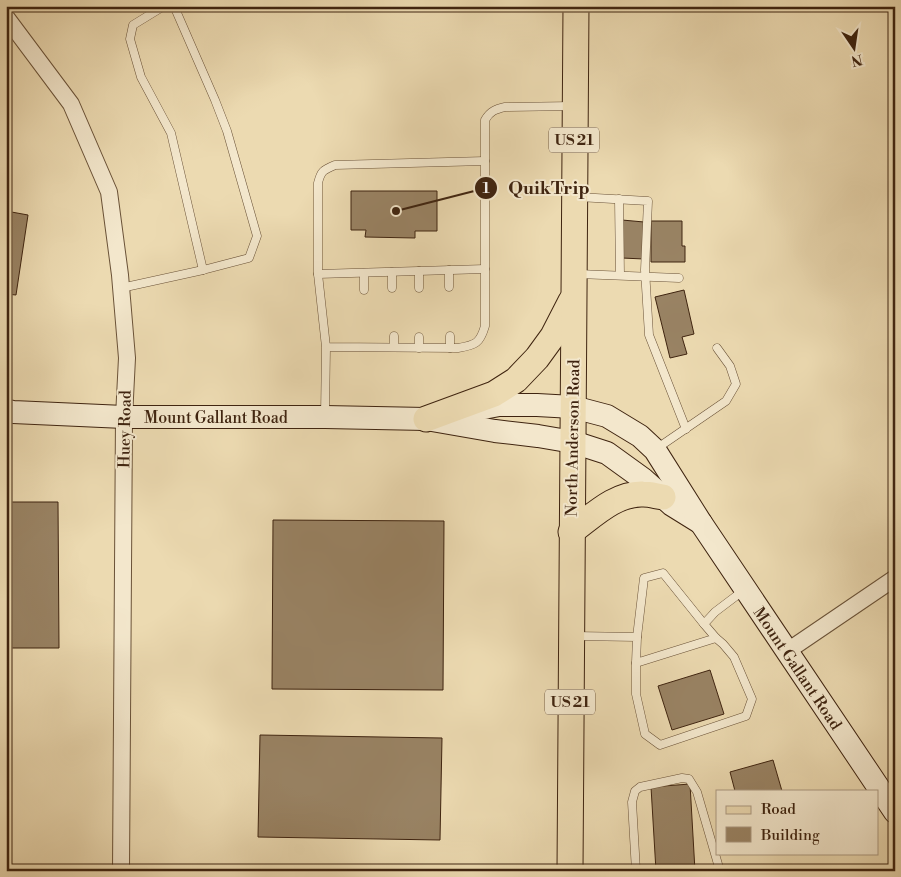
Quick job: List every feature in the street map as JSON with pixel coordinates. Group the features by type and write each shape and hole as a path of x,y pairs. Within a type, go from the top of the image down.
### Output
{"main road":[{"name":"North Anderson Road","path":"570,871 576,6"},
{"path":"426,419 494,394 516,380 537,358 553,336 573,285"},
{"path":"571,532 607,505 623,497 642,494 663,497"}],"street":[{"name":"Huey Road","path":"6,17 71,104 109,192 121,288 127,358 124,417 121,871"},
{"name":"Mount Gallant Road","path":"426,419 499,405 573,407 606,416 640,436 655,450 786,652 895,812"},
{"name":"Mount Gallant Road","path":"6,411 124,417 426,419 495,431 538,436 573,442 607,453 643,479 672,505 701,523"},
{"path":"786,652 895,578"}],"lane":[{"path":"164,6 133,26 130,40 141,77 171,133 203,270"},
{"path":"121,288 249,258 257,236 227,131 216,100 174,6"},
{"path":"326,347 450,348 470,346 478,342 485,326 485,120 488,114 495,109 505,107 575,106"},
{"path":"326,417 326,347 318,274 318,184 320,174 335,165 485,160"},
{"path":"574,197 648,201 645,277 649,335 686,429"},
{"path":"619,199 620,275"},
{"path":"318,274 485,269"},
{"path":"449,270 449,287"},
{"path":"419,271 419,288"},
{"path":"392,272 392,288"},
{"path":"364,273 364,290"},
{"path":"573,285 620,275 679,278"},
{"path":"394,336 394,347"},
{"path":"450,336 450,348"},
{"path":"365,337 366,347"},
{"path":"419,337 419,348"},
{"path":"655,450 726,401 736,384 730,366 717,348"},
{"path":"663,573 704,624 734,657 752,699 746,716 660,745 645,734 636,694 637,637 644,578 663,573"},
{"path":"704,624 715,612 745,589"},
{"path":"571,636 637,637"},
{"path":"636,663 716,638"},
{"path":"636,871 632,802 635,792 640,787 682,778 689,779 697,792 720,871"}],"building":[{"path":"351,191 437,191 437,231 415,231 415,238 365,237 366,230 351,230"},
{"path":"6,211 28,215 16,295 6,294"},
{"path":"622,220 644,222 644,259 622,258"},
{"path":"651,221 682,221 682,246 685,246 685,262 651,262"},
{"path":"684,290 694,334 682,337 687,354 670,358 655,297"},
{"path":"6,502 58,502 59,648 6,648"},
{"path":"273,520 444,521 443,690 272,689"},
{"path":"710,670 724,714 672,730 658,686"},
{"path":"260,735 442,738 440,840 258,837"},
{"path":"773,760 782,790 735,790 730,772"},
{"path":"690,784 695,871 656,871 651,787"}],"place":[{"name":"QuikTrip","path":"396,211"}]}
